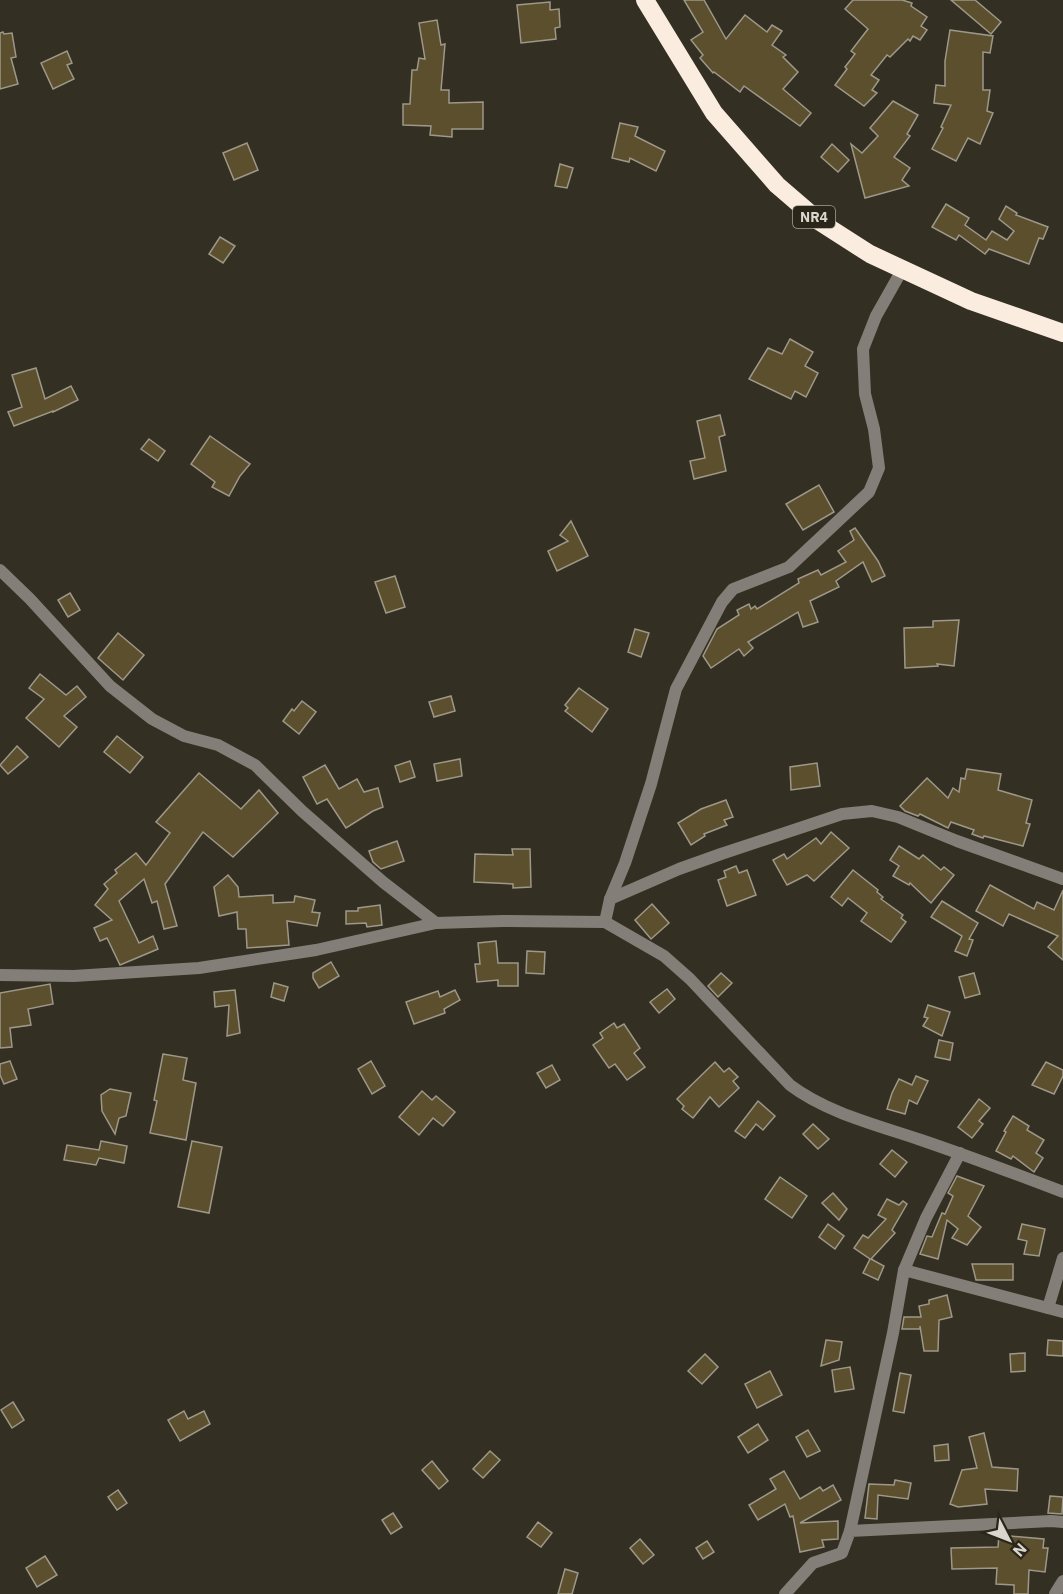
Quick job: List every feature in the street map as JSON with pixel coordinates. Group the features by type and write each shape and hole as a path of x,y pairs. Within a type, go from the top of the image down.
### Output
{"highway":[{"name":"NR4","path":"645,0 714,113 777,185 820,222 870,254 902,270 970,301 1063,333"}],"street":[{"path":"605,922 610,899 625,863 651,784 676,689 722,602 734,589 789,567 869,492 879,468 874,429 865,394 863,349 876,316 902,270"},
{"path":"0,570 30,599 110,686 152,719 184,736 218,745 255,765 302,811 383,882 436,923"},
{"path":"610,899 678,869 721,854 842,814 872,811 898,817 1063,879"},
{"path":"0,975 74,976 199,968 316,950 436,923 605,922 664,956 690,979 790,1085 806,1097 1063,1192"},
{"path":"785,1594 813,1563 842,1552 850,1531 893,1333 904,1270 926,1218 960,1153"},
{"path":"1048,1308 1063,1258"},
{"path":"904,1270 1063,1312"},
{"path":"850,1531 1063,1522"},
{"path":"1054,1594 1063,1581"}],"building":[{"path":"684,0 704,0 726,39 745,15 767,32 772,25 782,31 772,45 786,55 783,57 798,72 783,89 811,113 800,126 744,86 740,92 713,73 700,58 703,55 691,40 703,32"},
{"path":"853,0 902,0 912,3 911,6 927,17 921,26 927,30 920,40 913,36 910,41 908,39 890,57 887,55 871,75 879,80 872,90 877,93 864,106 835,85 855,54 851,51 868,29 845,9"},
{"path":"951,0 975,0 1001,22 991,34"},
{"path":"550,2 550,10 559,9 560,27 555,28 556,39 521,43 517,5"},
{"path":"437,20 441,45 445,44 441,90 449,90 449,103 483,102 483,129 452,129 452,137 430,135 431,126 403,125 403,104 410,104 412,70 417,70 419,58 425,59 419,23"},
{"path":"950,30 993,36 990,53 983,52 983,90 990,90 987,111 993,113 980,144 968,138 956,161 932,149 951,105 934,103 936,85 945,86 945,61"},
{"path":"0,33 4,34 12,33 16,57 11,58 18,84 0,89"},
{"path":"67,51 72,63 67,65 74,79 53,89 41,63"},
{"path":"893,101 918,115 907,134 910,136 894,157 910,168 902,180 909,186 865,198 851,144 862,153 878,136 870,128"},
{"path":"620,123 638,127 635,136 665,151 656,171 630,158 629,162 612,158"},
{"path":"247,143 258,170 234,180 223,153"},
{"path":"832,144 849,160 838,172 821,157"},
{"path":"560,164 573,168 567,188 555,186"},
{"path":"946,204 969,218 965,225 986,240 992,231 1007,240 1014,231 999,219 1006,206 1017,213 1016,215 1048,227 1043,239 1039,238 1029,264 989,249 985,254 959,235 956,240 932,227"},
{"path":"220,237 235,246 223,263 209,254"},
{"path":"790,339 813,352 805,366 818,373 806,397 795,391 791,399 749,379 768,348 782,354"},
{"path":"36,368 45,399 71,386 78,400 14,426 8,412 22,407 12,375"},
{"path":"720,415 725,435 719,437 726,471 694,479 690,461 705,458 697,421"},
{"path":"210,436 250,464 229,496 212,487 215,482 191,464"},
{"path":"149,439 165,451 158,461 141,449"},
{"path":"819,485 834,512 803,530 786,504"},
{"path":"571,521 588,556 557,571 548,551 568,541 560,535"},
{"path":"855,528 878,561 885,576 872,582 863,562 836,581 839,587 810,601 818,622 803,627 798,612 748,642 753,648 744,656 739,649 711,668 703,656 717,629 739,615 737,610 749,604 751,609 755,606 757,609 799,583 798,579 818,570 821,575 846,562 838,551 854,540 850,531"},
{"path":"395,576 405,607 386,613 375,582"},
{"path":"70,593 80,610 68,617 58,600"},
{"path":"959,620 954,666 937,664 938,666 905,668 904,628 933,627 933,621"},
{"path":"635,629 649,633 641,657 628,652"},
{"path":"118,633 144,655 123,680 98,658"},
{"path":"40,674 66,695 77,686 86,697 64,716 77,727 59,747 26,718 44,699 29,688"},
{"path":"579,688 608,709 592,732 565,711 568,708 565,705"},
{"path":"451,696 455,711 434,717 429,702"},
{"path":"302,701 316,712 299,734 283,721"},
{"path":"117,736 143,757 130,773 104,752"},
{"path":"17,746 28,757 8,774 0,765"},
{"path":"460,759 462,776 437,781 434,764"},
{"path":"410,761 415,777 400,782 395,766"},
{"path":"817,763 820,786 791,790 790,767"},
{"path":"325,765 339,789 357,779 364,792 378,788 383,807 346,828 327,799 317,804 303,777"},
{"path":"967,769 1001,774 998,790 1032,800 1026,823 1030,824 1023,846 984,836 983,838 972,834 974,830 951,822 948,828 920,814 918,816 905,811 900,806 927,778 948,798 953,788 959,792 961,778 965,779"},
{"path":"199,773 241,809 259,790 278,813 233,857 203,832 165,884 177,926 164,929 157,901 152,903 144,879 119,901 139,943 153,936 158,949 120,965 107,938 100,941 94,928 112,920 95,905 108,889 104,884 117,873 115,870 136,853 146,865 170,833 156,822"},
{"path":"726,800 733,817 724,820 727,825 704,834 705,836 691,845 678,823 701,809"},
{"path":"831,832 849,848 814,881 807,875 787,885 773,860 784,854 787,859 816,838 821,844"},
{"path":"397,841 404,861 381,869 373,862 369,851"},
{"path":"899,846 919,859 923,855 941,870 944,867 954,875 931,903 910,883 909,885 893,876 899,866 890,860"},
{"path":"512,849 530,849 531,887 513,888 513,884 474,882 475,854 513,855"},
{"path":"736,866 739,873 747,870 756,895 727,906 718,880 726,877 724,871"},
{"path":"853,870 878,890 877,892 883,897 881,899 903,915 901,918 906,922 891,942 861,921 867,913 848,898 842,906 831,897"},
{"path":"228,875 238,887 239,897 273,895 273,903 294,902 295,896 315,900 312,912 320,913 317,926 287,921 289,945 247,948 246,929 238,929 237,912 219,916 214,887"},
{"path":"990,885 1034,909 1037,902 1054,910 1063,890 1063,960 1048,947 1058,936 1009,914 1003,926 976,911"},
{"path":"942,901 978,923 969,939 973,940 967,956 955,951 962,936 931,917"},
{"path":"652,904 669,923 651,939 635,920"},
{"path":"380,905 382,925 367,927 366,923 346,924 346,911 358,911 358,908"},
{"path":"496,941 498,963 518,963 518,986 498,986 498,980 477,982 475,964 480,964 478,943"},
{"path":"527,951 545,952 544,974 526,973"},
{"path":"331,962 339,976 319,988 313,978 313,973"},
{"path":"721,973 732,983 718,997 708,986"},
{"path":"974,973 980,994 965,998 959,977"},
{"path":"274,983 288,987 284,1001 271,997"},
{"path":"50,984 53,1004 28,1009 31,1025 10,1028 12,1047 0,1048 0,993"},
{"path":"667,989 675,999 659,1013 650,1002"},
{"path":"235,990 240,1033 227,1036 229,1005 215,1007 214,992"},
{"path":"455,990 460,1000 444,1009 445,1013 414,1024 406,1002 438,991 440,997"},
{"path":"928,1005 950,1012 942,1036 923,1026 928,1018 924,1017"},
{"path":"614,1023 617,1028 624,1024 640,1048 634,1053 645,1067 627,1080 615,1064 609,1068 593,1045 603,1038 600,1033"},
{"path":"939,1040 953,1043 950,1060 935,1057"},
{"path":"163,1054 187,1058 183,1080 196,1083 186,1140 150,1133"},
{"path":"10,1061 17,1079 4,1084 0,1075 0,1064"},
{"path":"371,1061 385,1086 372,1094 358,1069"},
{"path":"715,1062 724,1072 729,1068 738,1077 733,1081 739,1088 719,1107 710,1097 693,1118 682,1109 684,1106 677,1099"},
{"path":"1046,1062 1063,1070 1063,1076 1054,1094 1032,1085"},
{"path":"552,1065 560,1080 546,1088 537,1073"},
{"path":"916,1076 928,1081 917,1104 909,1100 905,1114 887,1109 899,1079 912,1085"},
{"path":"110,1089 131,1093 126,1116 119,1118 115,1134 102,1111 101,1095"},
{"path":"422,1091 432,1100 436,1096 455,1112 443,1126 433,1118 419,1135 399,1117"},
{"path":"979,1099 990,1108 979,1121 983,1124 972,1138 958,1127"},
{"path":"758,1101 775,1116 763,1130 756,1124 745,1138 735,1131"},
{"path":"1013,1116 1029,1126 1027,1130 1044,1140 1036,1153 1043,1158 1034,1172 1013,1156 1011,1159 996,1151"},
{"path":"813,1124 829,1139 818,1149 803,1134"},
{"path":"101,1141 127,1146 124,1163 99,1158 96,1165 64,1160 67,1145 99,1150"},
{"path":"192,1141 222,1147 209,1213 178,1207"},
{"path":"892,1150 907,1162 895,1177 880,1164"},
{"path":"957,1176 984,1186 968,1216 981,1227 967,1245 952,1238 958,1229 947,1220 938,1259 920,1254 927,1236 932,1237 942,1213 945,1214 953,1196 948,1193"},
{"path":"780,1177 807,1196 792,1218 765,1199"},
{"path":"833,1193 847,1209 839,1220 822,1203"},
{"path":"887,1199 899,1205 903,1201 907,1204 892,1230 895,1233 871,1259 884,1266 878,1280 863,1273 870,1259 854,1248 863,1235 868,1238 886,1219 878,1215"},
{"path":"828,1224 844,1236 835,1249 819,1237"},
{"path":"1022,1224 1045,1229 1039,1256 1024,1254 1027,1241 1018,1239"},
{"path":"972,1264 1013,1264 1013,1280 976,1280"},
{"path":"947,1295 952,1317 939,1320 938,1351 924,1351 920,1326 920,1329 902,1329 904,1317 921,1317 919,1306 929,1304 929,1300"},
{"path":"826,1340 842,1342 839,1360 821,1366"},
{"path":"1048,1340 1063,1341 1063,1356 1047,1355"},
{"path":"1025,1353 1025,1371 1011,1372 1010,1354"},
{"path":"705,1354 718,1367 702,1384 688,1371"},
{"path":"850,1367 854,1389 835,1392 832,1370"},
{"path":"770,1371 782,1395 757,1408 745,1384"},
{"path":"900,1373 911,1375 904,1413 893,1411"},
{"path":"13,1402 24,1420 12,1428 1,1410"},
{"path":"184,1411 188,1419 204,1411 210,1424 180,1441 168,1420"},
{"path":"758,1424 768,1440 748,1453 738,1437"},
{"path":"808,1430 820,1451 807,1457 796,1437"},
{"path":"984,1433 992,1467 1018,1469 1017,1491 985,1489 987,1504 958,1507 950,1504 962,1470 977,1468 969,1437"},
{"path":"948,1444 949,1460 935,1461 934,1446"},
{"path":"490,1451 500,1460 483,1478 473,1469"},
{"path":"432,1461 448,1481 439,1489 422,1470"},
{"path":"784,1471 800,1499 820,1487 823,1491 833,1485 841,1500 800,1523 838,1521 838,1539 822,1540 824,1547 800,1552 793,1516 790,1517 785,1504 758,1520 749,1505 776,1489 770,1479"},
{"path":"895,1480 911,1483 908,1499 878,1495 877,1519 865,1518 869,1484 894,1485"},
{"path":"118,1490 127,1503 117,1510 108,1497"},
{"path":"1050,1496 1063,1497 1062,1514 1048,1513"},
{"path":"393,1513 402,1527 391,1534 382,1520"},
{"path":"538,1522 552,1533 541,1547 527,1537"},
{"path":"999,1535 1044,1539 1043,1548 1048,1548 1045,1572 1029,1570 1028,1594 1014,1594 1014,1585 996,1584 997,1568 952,1569 951,1548 998,1547"},
{"path":"640,1539 654,1555 643,1564 630,1548"},
{"path":"707,1541 714,1552 703,1559 696,1548"},
{"path":"45,1556 57,1575 37,1587 26,1568"},
{"path":"565,1569 578,1573 572,1594 558,1594"}]}
